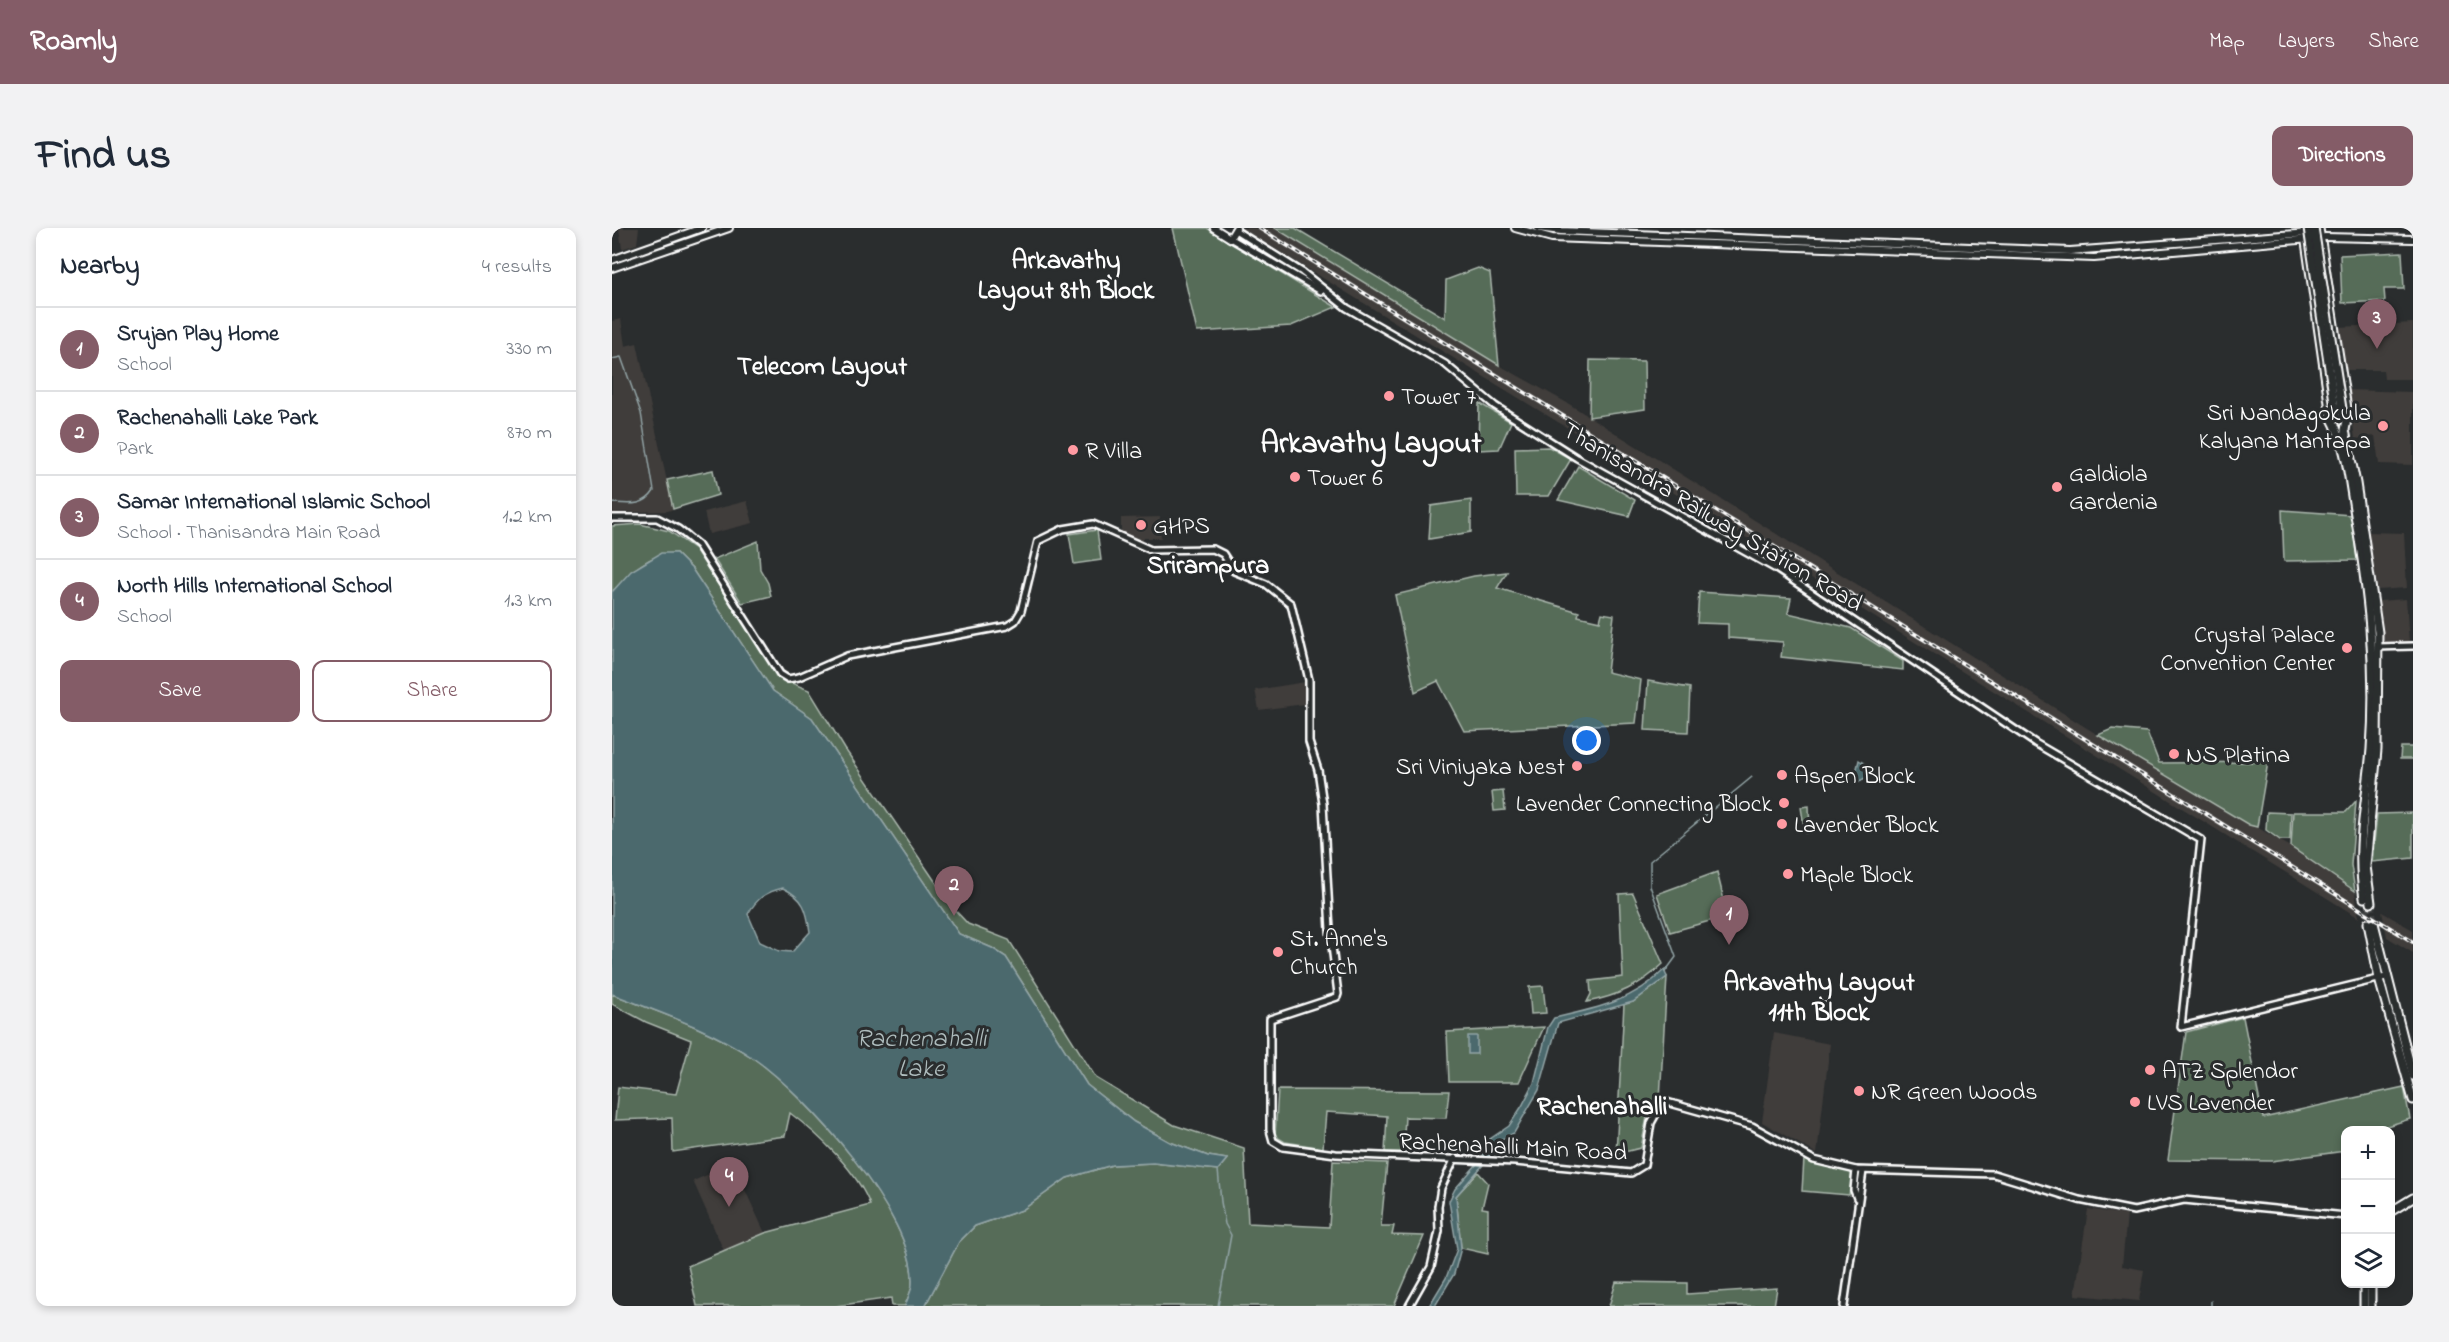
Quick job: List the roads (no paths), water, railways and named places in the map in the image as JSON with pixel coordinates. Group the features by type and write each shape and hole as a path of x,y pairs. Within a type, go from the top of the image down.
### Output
{"main road":[{"path":"612,260 702,228"},
{"path":"612,268 729,228"},
{"path":"1515,228 1552,238 2094,258 2305,234"},
{"path":"1538,228 1570,232 2070,251 2319,233 2413,239"},
{"path":"1218,229 1230,238 1234,229"},
{"path":"2319,233 2348,415 2342,430"},
{"path":"2319,233 2339,415"},
{"path":"2305,234 2331,417 2342,430"},
{"path":"2305,234 2342,430 2375,647 2363,866 2364,898"},
{"path":"2325,381 2341,379"},
{"path":"2363,866 2371,903"},
{"path":"2371,923 2382,978 2413,1100"},
{"path":"2382,978 2413,1076"},
{"path":"2395,1211 2413,1198"},
{"path":"2395,1212 2413,1203"},
{"path":"2364,1288 2364,1306"},
{"path":"2371,1288 2371,1306"}],"street":[{"name":"Thanisandra Railway Station Road","path":"1234,229 1302,272 1330,296"},
{"name":"Thanisandra Railway Station Road","path":"1230,238 1446,364 1496,406 1577,458 1768,564 2035,743 2201,840 2181,1027 2382,978"},
{"name":"Rachenahalli Main Road","path":"612,518 657,518 678,529 698,545 780,674 788,679 800,677 847,656 1006,626 1015,621 1021,611 1038,541 1063,529 1094,524 1151,550 1207,549 1219,551 1234,571 1266,584 1291,604 1309,680 1309,742 1318,770 1323,804 1330,930 1338,994 1337,997 1270,1018 1270,1130 1273,1141 1283,1147 1336,1154 1455,1158 1631,1173 1644,1165 1651,1123 1663,1101 1752,1126 1814,1160 1859,1170 1994,1174 2079,1200 2134,1211 2184,1200 2341,1216"},
{"path":"2375,647 2413,646"},
{"path":"1409,1306 1431,1267 1439,1231 1438,1206 1441,1188 1455,1158"},
{"path":"1844,1306 1859,1170"}],"water":[{"name":"Rachenahalli Lake","path":"661,553 676,553 692,569 773,691 812,718 959,934 992,948 1006,957 1087,1085 1134,1122 1170,1142 1208,1156 1227,1159 1218,1170 1153,1163 1112,1165 1067,1178 1022,1210 975,1226 959,1242 925,1306 905,1306 912,1284 908,1256 896,1225 854,1159 801,1099 753,1058 720,1038 612,994 612,592 631,571","holes":["783,888 803,906 810,932 792,952 779,951 760,942 748,914 755,904 767,894"]},
{"path":"1859,760 1868,766 1867,777 1858,782 1856,772"},
{"path":"1664,970 1667,977 1633,1002 1558,1023 1539,1090 1514,1133 1492,1144 1489,1158 1482,1157 1487,1141 1509,1126 1534,1083 1548,1027 1554,1018 1599,1007 1627,996 1652,981"},
{"path":"1468,1036 1477,1036 1477,1054 1468,1054"},
{"path":"1477,1164 1483,1165 1456,1196 1461,1248 1454,1274 1435,1306 1429,1306 1446,1278 1457,1249 1449,1201 1455,1189"}],"waterway":[{"path":"612,359 621,357 641,413 654,491 641,502 612,503"},
{"path":"1665,972 1676,957 1650,886 1650,861 1752,777"},
{"path":"1218,1170 1225,1224 1231,1235 1218,1306"},
{"path":"2211,1301 2211,1306"}],"tunnel":[{"path":"2364,898 2368,923"},
{"path":"2371,903 2374,923"}],"railway":[{"path":"1259,228 2413,942"}],"place":[{"name":"Samar International Islamic School","path":"2377,349"},
{"name":"Tower 7","path":"1389,396"},
{"name":"Sri Nandagokula Kalyana Mantapa","path":"2383,426"},
{"name":"R Villa","path":"1073,450"},
{"name":"Tower 6","path":"1295,477"},
{"name":"Galdiola Gardenia","path":"2057,487"},
{"name":"GHPS","path":"1141,525"},
{"name":"Crystal Palace Convention Center","path":"2347,648"},
{"name":"NS Platina","path":"2174,754"},
{"name":"Sri Viniyaka Nest","path":"1577,766"},
{"name":"Aspen Block","path":"1782,775"},
{"name":"Lavender Connecting Block","path":"1784,803"},
{"name":"Lavender Block","path":"1782,824"},
{"name":"Maple Block","path":"1788,874"},
{"name":"Rachenahalli Lake Park","path":"954,916"},
{"name":"Srujan Play Home","path":"1729,945"},
{"name":"St. Anne's Church","path":"1278,952"},
{"name":"ATZ Splendor","path":"2150,1070"},
{"name":"NR Green Woods","path":"1859,1091"},
{"name":"LVS Lavender","path":"2135,1102"},
{"name":"North Hills International School","path":"729,1207"}],"district":[{"name":"Arkavathy Layout 8th Block","path":"1066,274"},
{"name":"Telecom Layout","path":"822,365"},
{"name":"Arkavathy Layout","path":"1371,442"},
{"name":"Srirampura","path":"1208,564"},
{"name":"Arkavathy Layout 11th Block","path":"1819,996"},
{"name":"Rachenahalli","path":"1602,1105"}]}
